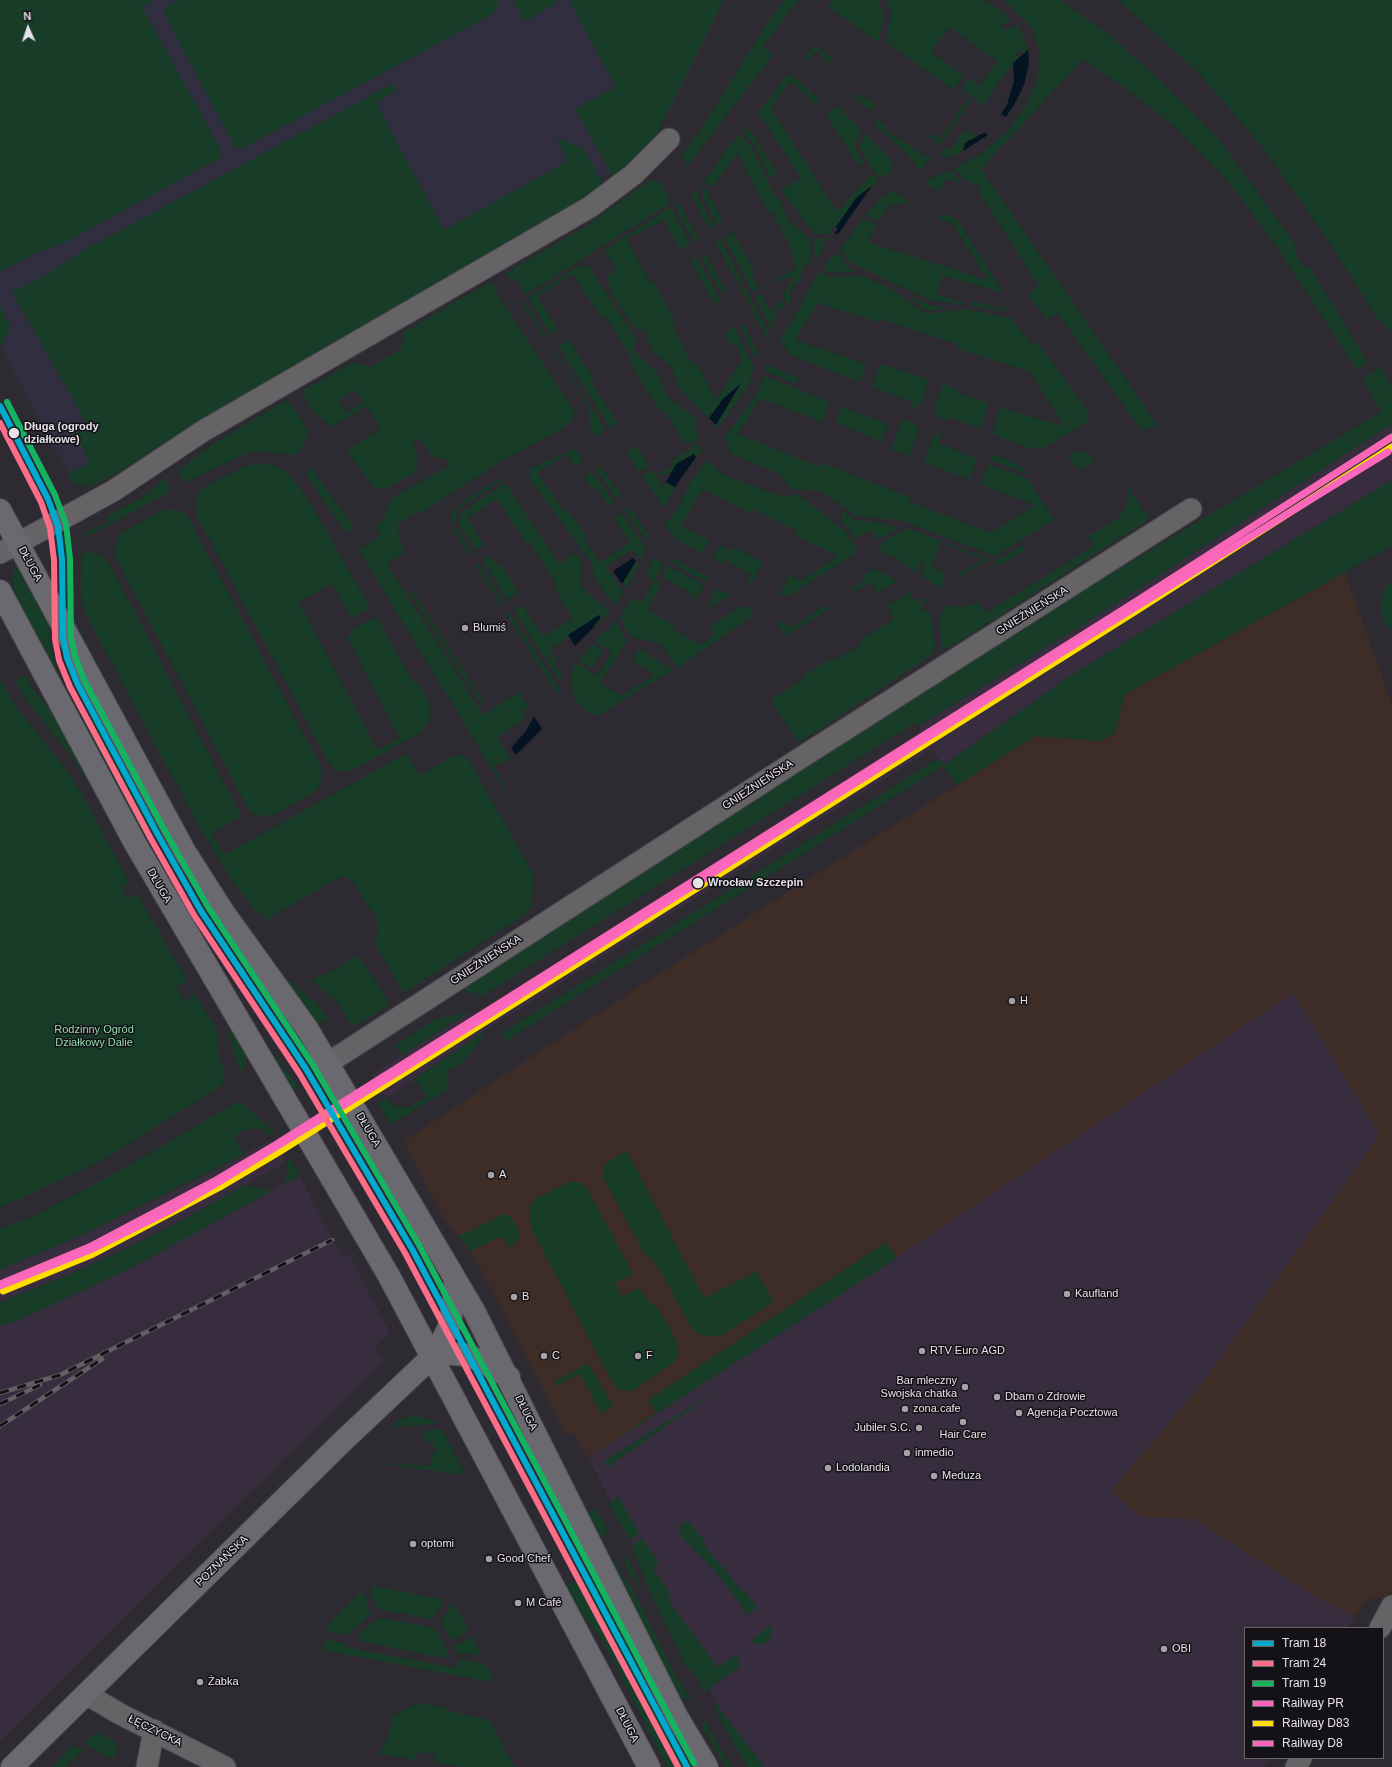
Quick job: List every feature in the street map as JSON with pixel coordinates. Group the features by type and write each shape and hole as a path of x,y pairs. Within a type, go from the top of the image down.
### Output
{"street":[{"path":"9,548 113,491 203,431 590,207 634,174 669,139"},
{"name":"GNIEŹNIEŃSKA","path":"328,1063 802,757 1191,509"},
{"name":"DŁUGA","path":"0,510 9,548 185,852 224,913 278,987 328,1063 455,1279 508,1377 678,1717 707,1767"},
{"name":"DŁUGA","path":"0,591 136,845 234,1015 381,1263 433,1356 649,1767"},
{"name":"POZNAŃSKA","path":"12,1767 338,1446 433,1356 448,1327 453,1306 455,1279"},
{"path":"433,1356 442,1353 466,1355 479,1360 508,1377"},
{"path":"1381,1627 1392,1606"},
{"name":"ŁĘCZYCKA","path":"86,1694 120,1714 225,1767"},
{"path":"147,1767 154,1730"}],"shaded area":[{"path":"0,0 724,0 670,112 616,169 201,402 68,474 0,344"},
{"path":"1392,424 1392,480 1073,674 943,765 932,749 482,1033 386,1098 372,1075 469,1013 472,1016 921,731 919,726 1084,624"},
{"path":"1345,573 1392,704 1392,1589 1389,1595 1366,1600 1355,1616 1319,1599 1194,1519 1141,1517 1111,1491 1201,1385 1380,1135 1293,993 923,1240 588,1458 573,1432 567,1436 478,1264 463,1240 445,1221 404,1141 643,984 1035,736 1100,741 1114,734 1125,694"},
{"path":"1293,993 1380,1135 1201,1385 1111,1491 1141,1517 1194,1519 1319,1599 1355,1616 1349,1627 1244,1627 1244,1759 1269,1759 1264,1767 750,1767 588,1458 923,1240"},
{"path":"271,1140 286,1162 184,1219 127,1248 68,1275 0,1302 0,1270 80,1236 220,1168"},
{"path":"300,1175 342,1257 349,1255 390,1332 375,1347 383,1361 0,1741 0,1326 19,1320 131,1268"}],"green space":[{"path":"0,0 155,0 142,7 222,152 220,158 64,243 32,255 0,272"},
{"path":"178,0 497,0 497,8 491,15 241,149 235,148 165,15 164,10 166,6"},
{"path":"513,0 557,1 554,5 527,20 522,18"},
{"path":"569,0 724,0 656,136 648,148 616,176 613,176 575,109 616,87"},
{"path":"785,0 798,0 763,47 773,55 687,167 682,154 698,134 775,11"},
{"path":"833,0 879,0 884,20 878,42 828,7"},
{"path":"887,0 983,0 1003,12 1011,20 1001,25 1005,30 1016,24 1020,29 1028,50 1024,53 1020,49 1016,53 1019,57 983,105 962,89 969,79 979,86 997,61 949,27 931,52 964,76 954,90 886,42 891,14"},
{"path":"1004,0 1060,0 1107,33 1151,72 1218,138 1295,244 1295,254 1302,265 1311,269 1368,363 1357,370 1277,247 1228,181 1174,126 1124,87 1083,59 981,169 1158,426 1141,430 1058,313 1047,320 1028,294 1039,286 979,192 981,186 964,180 955,168 982,153 1007,132 1025,108 1036,84 1040,59 1039,48 1034,33 1028,23"},
{"path":"1118,0 1392,0 1392,332 1379,321 1327,239 1261,145 1199,73"},
{"path":"814,45 834,59 830,63 816,51 807,61 805,59"},
{"path":"787,75 792,75 820,100 815,104 790,81 771,108 837,212 872,175 879,181 859,195 836,227 833,226 829,233 837,235 814,234 781,190 801,178 758,112"},
{"path":"392,84 396,91 376,103 444,230 568,161 556,138 583,148 601,180 601,185 588,195 155,448 134,463 88,488 85,483 80,485 74,484 68,474 90,462 74,432 87,424 12,292 50,273 82,251"},
{"path":"858,93 876,105 872,111 854,98"},
{"path":"968,99 971,101 940,145 929,137 932,132 940,139"},
{"path":"837,106 861,130 854,147 864,163 859,166 826,115"},
{"path":"877,120 887,126 885,130 928,158 929,156 933,159 923,165 924,169 919,169 907,154 874,124"},
{"path":"745,128 753,134 778,174 770,178 755,146 742,131"},
{"path":"965,129 977,137 965,143 963,151 948,159 940,154 944,147 950,151"},
{"path":"865,133 892,161 892,171 883,178 875,173 859,147"},
{"path":"739,134 752,148 774,194 780,200 788,220 810,239 811,264 810,265 809,260 799,275 802,277 800,282 796,282 789,294 792,299 788,305 783,295 793,278 790,276 777,283 775,280 797,268 791,256 794,254 772,211 768,212 737,153 713,187 704,181"},
{"path":"951,170 961,184 945,179 940,191 926,184 927,180"},
{"path":"652,179 662,184 670,199 669,204 525,295 516,279 509,279 506,273 586,226"},
{"path":"701,186 709,192 708,193 723,221 717,225 703,197"},
{"path":"697,191 699,199 713,227 709,229 693,198 692,194"},
{"path":"892,191 908,201 907,205 898,202 897,206 889,204 879,221 865,216 882,197"},
{"path":"679,203 699,240 694,242 674,205"},
{"path":"671,207 690,244 680,249 664,220 627,239 650,283 654,282 676,323 672,325 693,365 697,363 716,400 743,358 734,342 730,344 724,332 734,327 754,366 749,385 718,428 716,425 740,385 723,399 709,418 705,415 679,388 672,367 653,352 645,330 635,329 611,293 607,276 616,270 604,250"},
{"path":"942,213 955,218 960,224 1002,290 1000,292 942,275 936,294 966,303 965,305 929,300 849,262 841,248 862,220 877,224 867,242 988,280 952,223 939,220"},
{"path":"733,232 755,273 751,275 759,289 753,292 724,237"},
{"path":"720,239 743,283 739,285 715,241"},
{"path":"814,239 834,239 826,240 821,253 815,259"},
{"path":"838,251 846,266 856,272 829,273 823,266"},
{"path":"705,253 726,291 722,294 700,255"},
{"path":"697,257 720,301 714,304 690,260"},
{"path":"581,264 583,268 588,265 635,337 634,351 656,371 667,396 695,418 698,439 692,443 685,443 664,410 660,412 628,360 631,357 605,316 601,318 573,274 537,297 558,329 551,334 528,298"},
{"path":"820,270 828,277 860,276 885,285 926,314 966,309 1012,318 1029,342 1039,344 1089,413 1088,421 1042,449 1028,448 992,434 1000,407 1065,427 1030,372 956,348 957,344 880,319 878,322 818,303 795,340 866,364 860,382 790,355 780,339 788,328"},
{"path":"490,282 497,289 495,291 574,411 572,421 559,431 505,459 425,510 422,514 419,511 398,524 399,539 405,552 387,564 483,715 519,692 529,707 521,713 525,719 497,737 511,759 494,766 506,788 504,789 359,550 381,535 375,526 384,519 391,498 449,466 444,457 439,459 431,455 420,438 413,442 418,458 417,468 414,473 385,488 376,488 371,484 347,451 381,428 366,406 332,427 311,409 302,391 352,363 371,367 401,349 404,332","holes":["354,390 363,402 347,413 338,401"]},
{"path":"745,287 769,334 766,337 741,289"},
{"path":"761,293 771,313 780,299 785,309 779,309 772,322 774,327 772,330 755,297"},
{"path":"913,298 947,309 928,311 912,300"},
{"path":"524,301 547,337 544,338 521,302"},
{"path":"973,301 996,308 1004,307 1005,310 999,311 972,306"},
{"path":"0,306 11,327 3,344 0,346"},
{"path":"743,324 758,353 756,359 739,326"},
{"path":"569,340 594,379 591,382 618,423 610,428 558,346"},
{"path":"554,349 606,430 596,437 590,427 590,412 587,404 552,350"},
{"path":"767,364 798,378 796,384 765,371"},
{"path":"880,364 928,379 921,403 917,407 911,407 913,402 872,387"},
{"path":"1380,367 1392,389 1392,424 1084,624 919,726 916,722 479,998 475,992 468,994 463,987 1056,607 1381,412 1363,379"},
{"path":"764,376 830,402 822,422 760,398 738,434 820,467 822,463 909,497 908,501 991,533 1035,505 980,484 989,464 1028,479 1054,520 995,556 900,520 856,516 821,491 790,489 780,474 731,454 724,438 756,395"},
{"path":"943,384 958,389 957,393 988,403 980,429 949,417 947,421 936,416 934,410"},
{"path":"287,400 298,413 307,430 307,438 299,453 290,455 259,451 247,453 190,481 187,482 183,480 178,471 213,444"},
{"path":"842,407 888,424 881,441 836,423"},
{"path":"903,419 915,424 919,430 909,456 891,449"},
{"path":"938,434 942,434 938,443 977,459 969,480 924,462 933,438"},
{"path":"699,443 701,452 696,457 694,454 676,464 670,474 669,472 662,476 660,473 672,466 670,462"},
{"path":"637,446 649,466 639,472 626,453"},
{"path":"575,448 584,461 576,466 567,454 537,473 564,511 567,509 587,536 584,539 600,563 630,542 614,519 622,513 645,547 641,561 631,549 606,567 624,593 614,606 595,578 591,562 529,478 530,469"},
{"path":"1082,451 1089,455 1094,462 1083,469 1075,467 1068,456 1074,452"},
{"path":"992,454 1018,464 1030,475 990,460"},
{"path":"708,460 723,475 781,496 799,495 846,532 857,552 789,596 779,595 789,575 801,581 838,556 795,535 797,531 753,509 751,513 703,489 681,526 709,540 702,553 677,540 664,525 677,510 691,481"},
{"path":"266,463 285,470 300,488 370,608 351,618 332,584 299,602 377,750 400,738 347,638 351,635 350,631 376,616 413,682 418,683 430,705 429,721 421,732 348,771 337,771 329,763 197,516 196,500 206,486 246,466"},
{"path":"309,464 355,529 345,532 308,477"},
{"path":"600,465 622,496 617,499 596,469"},
{"path":"652,470 663,487 666,482 675,487 664,508 642,476"},
{"path":"592,472 614,502 609,506 596,487 592,489 584,477"},
{"path":"164,479 167,481 169,487 166,494 85,537 87,532 109,521 107,516 143,497"},
{"path":"499,479 502,480 458,509 455,522 451,524 452,513 459,504"},
{"path":"1392,480 1392,546 1125,694 1114,734 1100,741 1035,736 957,785 943,766 506,1041 502,1033 939,758 944,765 1073,674"},
{"path":"505,483 559,564 575,553 582,560 580,586 610,612 585,636 593,628 568,635 569,637 551,648 553,653 545,659 514,610 522,605 543,637 573,618 554,588 557,585 530,543 527,545 497,499 467,518 484,545 476,550 459,524 462,512"},
{"path":"1127,484 1149,519 962,640 942,650 939,616 947,605 962,607 979,602 986,613 1094,546 1087,535 1096,532 1117,519 1122,513 1128,503 1129,495"},
{"path":"630,508 648,534 647,541 625,511"},
{"path":"169,509 180,511 187,515 322,769 321,784 313,793 273,815 261,816 250,812 116,558 115,547 121,533 159,512"},
{"path":"842,511 855,520 881,523 898,528 877,540 871,530 854,539 849,529 841,523"},
{"path":"456,527 472,553 469,555 453,529"},
{"path":"907,528 931,537 932,539 935,538 941,541 931,567 945,573 941,589 921,575 925,564 922,561 917,573 892,556 879,551 882,543"},
{"path":"67,529 69,553 69,599 72,614 165,793 64,609 65,552 62,531"},
{"path":"946,543 990,559 961,576 957,575 984,559 945,545"},
{"path":"720,545 732,551 734,547 763,562 752,583 747,583 751,574 724,559 721,564 713,559"},
{"path":"1023,545 1026,550 998,566 995,561"},
{"path":"88,552 99,554 109,563 241,816 212,833 224,855 407,753 419,775 455,755 462,755 467,758 531,870 534,879 531,907 526,914 404,993 375,944 378,929 376,918 353,882 342,876 274,915 264,925 266,917 256,912 231,879 196,821 92,626 82,604 81,591 82,553"},
{"path":"490,555 497,565 500,563 519,593 508,600 482,560"},
{"path":"653,558 664,564 654,580 661,584 647,610 674,625 673,629 701,645 715,635 709,626 739,608 745,606 751,608 752,614 750,618 677,668 662,644 630,637 620,617 633,598 642,602 654,581 646,576"},
{"path":"672,558 709,577 706,582 670,562"},
{"path":"636,561 639,565 626,589 622,584"},
{"path":"16,562 48,620 50,644 58,673 56,674 15,595 12,580"},
{"path":"478,563 504,603 501,605 475,565"},
{"path":"668,566 704,585 698,596 693,600 687,590 662,577"},
{"path":"873,569 881,571 897,581 878,593 871,582 854,592 852,588 865,580 863,576"},
{"path":"1392,579 1392,627 1388,629 1381,611 1381,601 1384,590"},
{"path":"717,588 730,595 706,609"},
{"path":"912,590 914,591 910,597 919,603 923,597 927,600 921,608 932,616 935,649 933,654 802,741 796,740 771,700 805,678 804,675 832,658 834,661 862,644 860,640 894,619 887,606"},
{"path":"413,591 484,702 481,704 410,593"},
{"path":"826,605 829,609 785,636 778,624 784,620 789,629"},
{"path":"510,613 559,689 558,695 507,615"},
{"path":"616,622 627,641 600,683 621,696 655,675 632,660 639,649 673,670 598,716 587,712 576,702 573,695 571,678 575,662 597,676 612,652 595,641"},
{"path":"593,644 603,651 591,668 578,660"},
{"path":"555,656 557,659 554,666 561,671 560,682 546,661"},
{"path":"25,675 31,687 52,712 95,790 93,791 71,756 27,701 15,680"},
{"name":"Rodzinny Ogród Działkowy Dalie","path":"0,680 18,710 66,769 80,791 130,883 122,887 127,899 137,894 187,980 176,988 184,1001 195,994 213,1024 217,1033 218,1053 225,1075 222,1080 224,1084 101,1161 0,1208"},
{"path":"98,711 157,823 139,833 79,721"},
{"path":"165,793 192,841 188,835"},
{"path":"192,841 209,869 206,867"},
{"path":"358,955 390,1004 357,1025 351,1024 338,1003 311,980 336,969"},
{"path":"284,974 295,986 317,1004 328,1018 316,1025 282,975"},
{"path":"261,983 300,1036 293,1040"},
{"path":"469,1012 402,1055 395,1045 436,1019"},
{"path":"232,1030 246,1056 246,1065 241,1072 233,1052 229,1031"},
{"path":"256,1030 299,1088 291,1093"},
{"path":"482,1033 484,1037 463,1062 448,1071 447,1090 391,1125 378,1103 386,1098 395,1106 408,1108 428,1096 416,1081 409,1083"},
{"path":"237,1102 245,1105 275,1133 271,1136 262,1129 246,1129 233,1137 244,1154 80,1236 0,1270 0,1229 36,1215 121,1170"},
{"path":"627,1151 704,1298 757,1271 773,1302 721,1336 703,1336 692,1329 657,1265 643,1251 603,1178 603,1170 607,1162"},
{"path":"291,1159 300,1175 283,1185 289,1172 286,1162"},
{"path":"570,1181 581,1183 588,1190 633,1274 615,1283 621,1297 640,1287 644,1296 659,1310 676,1340 678,1349 677,1356 673,1363 634,1390 629,1391 617,1389 613,1384 531,1228 529,1213 530,1205 535,1199"},
{"path":"246,1184 248,1187 266,1188 270,1192 131,1268 19,1320 0,1326 0,1302 68,1275 127,1248 184,1219"},
{"path":"504,1214 511,1216 520,1235 520,1238 515,1244 508,1247 502,1236 471,1251 459,1236"},
{"path":"886,1242 897,1258 599,1451 656,1412 648,1400"},
{"path":"588,1363 613,1406 601,1414 580,1374 556,1386 554,1382"},
{"path":"722,1387 608,1467 604,1461"},
{"path":"409,1416 423,1417 438,1424 392,1427 396,1421"},
{"path":"442,1429 466,1475 383,1464 432,1465 430,1456 436,1452 432,1441 424,1442 425,1431"},
{"path":"618,1496 639,1533 630,1540 609,1504"},
{"path":"594,1508 607,1527 606,1534 598,1539 587,1512"},
{"path":"685,1521 690,1523 703,1539 707,1548 741,1590 746,1593 757,1607 746,1616 742,1606 712,1568 679,1534 679,1528"},
{"path":"642,1538 659,1563 653,1568 670,1593 670,1603 718,1667 736,1655 740,1659 740,1667 704,1692 699,1681 685,1664 652,1596 632,1546"},
{"path":"623,1558 629,1559 641,1588 629,1572"},
{"path":"616,1560 619,1570 636,1596 675,1675 691,1699 688,1700 680,1697 674,1690 626,1587 611,1563"},
{"path":"595,1571 680,1746 693,1767 667,1767 602,1639 576,1605 565,1587"},
{"path":"372,1586 442,1599 443,1604 431,1619 379,1609 375,1606 370,1592"},
{"path":"360,1593 365,1594 370,1615 348,1635 326,1631 326,1627"},
{"path":"454,1604 468,1629 465,1633 451,1640 440,1622 451,1605"},
{"path":"379,1618 431,1627 438,1632 449,1656 445,1658 359,1641 358,1638 361,1632"},
{"path":"770,1625 773,1629 770,1640 761,1645 751,1641"},
{"path":"468,1637 473,1638 481,1655 456,1653 454,1645 459,1642 461,1644 467,1640"},
{"path":"325,1640 345,1643 345,1647 456,1668 459,1659 485,1664 491,1672 491,1682 323,1650"},
{"path":"418,1703 444,1707 450,1711 489,1720 515,1767 463,1767 434,1762 435,1754 417,1752 416,1760 379,1754 389,1734 392,1716"},
{"path":"716,1704 764,1767 747,1767 713,1706"},
{"path":"703,1718 731,1767 726,1767 703,1728"},
{"path":"97,1732 115,1741 117,1745 114,1759 92,1749 85,1743"},
{"path":"72,1745 84,1750 66,1767 52,1767"}],"water":[{"path":"1028,50 1029,64 1024,85 1006,117 1001,114 1007,105 1014,81 1013,63"},
{"path":"985,132 988,135 963,151 965,143"},
{"path":"872,186 838,234 834,234 838,229 836,227 856,198"},
{"path":"739,385 716,425 709,418 723,399"},
{"path":"694,454 696,457 675,487 666,482 676,464"},
{"path":"633,558 636,561 622,584 613,571"},
{"path":"599,615 601,617 593,628 575,646 568,635"},
{"path":"534,716 542,729 516,755 511,748 526,731"}],"railway":[{"path":"0,1393 60,1375 332,1240"},
{"path":"0,1426 102,1359"},
{"path":"0,1404 40,1385"}],"tram line":[{"name":"19","path":"7,402 55,495 66,524 70,559 71,637 75,656 84,680 165,831 208,907 313,1065 419,1245 694,1763"},
{"name":"18","path":"0,406 48,499 58,526 62,559 63,638 67,658 77,683 158,835 201,911 306,1069 412,1249 687,1767"},
{"name":"24","path":"0,423 41,502 50,528 54,560 55,639 59,660 70,687 151,839 194,915 299,1073 405,1253 678,1767"}],"rail line":[{"name":"PR","path":"0,1284 89,1247 216,1180 275,1145 1135,602 1392,437"},
{"name":"D83","path":"3,1291 93,1254 220,1187 279,1152 1139,609 1392,447"},
{"name":"D8","path":"0,1286 90,1250 171,1210 219,1182 403,1069 1063,652 1388,452"}],"place":[{"name":"Długa (ogrody działkowe)","path":"14,433"},
{"name":"Blumiś","path":"465,628"},
{"name":"Wrocław Szczepin","path":"698,883"},
{"name":"H","path":"1012,1001"},
{"name":"A","path":"491,1175"},
{"name":"Kaufland","path":"1067,1294"},
{"name":"B","path":"514,1297"},
{"name":"RTV Euro AGD","path":"922,1351"},
{"name":"C","path":"544,1356"},
{"name":"F","path":"638,1356"},
{"name":"Bar mleczny Swojska chatka","path":"965,1387"},
{"name":"Dbam o Zdrowie","path":"997,1397"},
{"name":"zona.cafe","path":"905,1409"},
{"name":"Agencja Pocztowa","path":"1019,1413"},
{"name":"Hair Care","path":"963,1422"},
{"name":"Jubiler S.C.","path":"919,1428"},
{"name":"inmedio","path":"907,1453"},
{"name":"Lodolandia","path":"828,1468"},
{"name":"Meduza","path":"934,1476"},
{"name":"optomi","path":"413,1544"},
{"name":"Good Chef","path":"489,1559"},
{"name":"M Café","path":"518,1603"},
{"name":"OBI","path":"1164,1649"},
{"name":"Żabka","path":"200,1682"}]}
